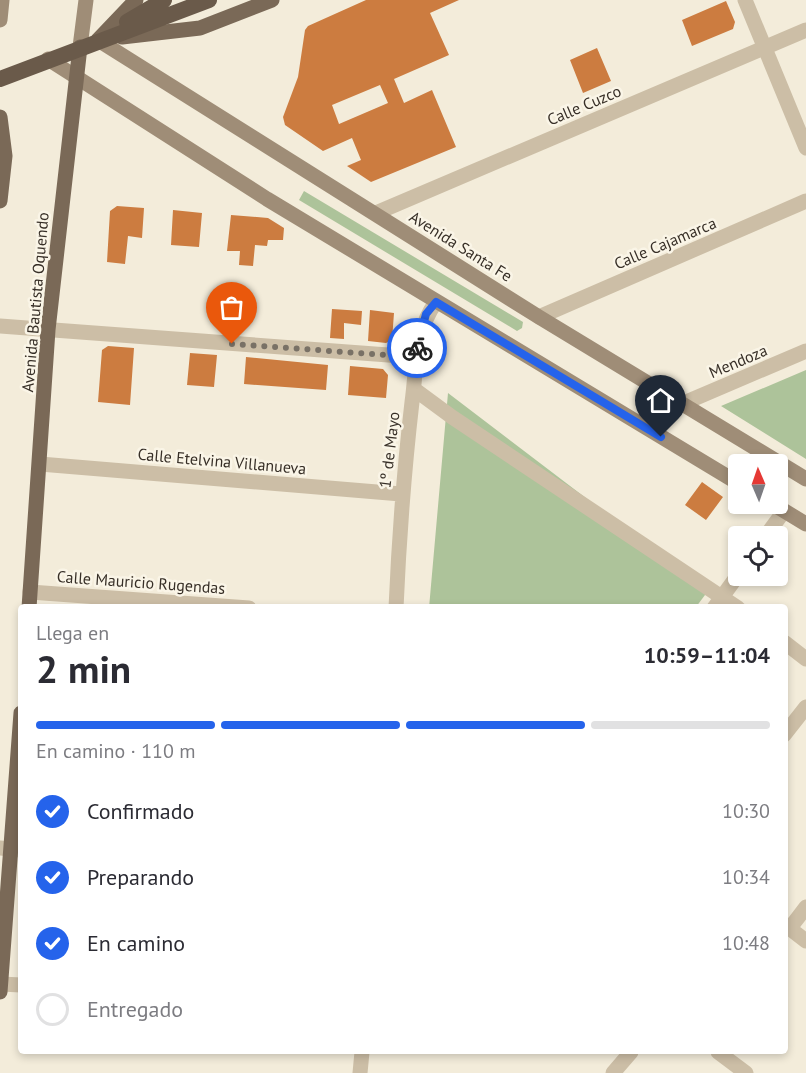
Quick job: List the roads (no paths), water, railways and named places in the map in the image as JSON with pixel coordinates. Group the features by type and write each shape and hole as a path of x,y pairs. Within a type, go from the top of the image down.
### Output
{"highway":[{"path":"98,40 164,0"},
{"path":"0,79 208,0"}],"main road":[{"path":"0,21 2,0"},
{"name":"Avenida Bautista Oquendo","path":"30,600 48,330 86,0"},
{"path":"98,40 136,0"},
{"path":"98,40 200,28 272,0"},
{"name":"Avenida Santa Fe","path":"98,40 539,317 806,479"},
{"path":"48,59 267,199 728,477"},
{"path":"0,117 4,156 0,201"},
{"path":"788,513 806,524"},
{"path":"0,992 18,759"}],"street":[{"path":"745,0 806,148"},
{"name":"Calle Cuzco","path":"376,213 806,30"},
{"name":"Calle Cajamarca","path":"539,317 806,201"},
{"name":"1º de Mayo","path":"396,604 401,494 414,389 415,357 426,314 436,302"},
{"path":"0,326 415,357"},
{"name":"Mendoza","path":"684,403 806,351"},
{"path":"414,389 718,602 730,586"},
{"name":"Calle Etelvina Villanueva","path":"40,464 401,494"},
{"name":"Calle Mauricio Rugendas","path":"30,600 140,604"},
{"path":"788,645 806,659"},
{"path":"788,730 806,707"},
{"path":"788,925 806,907"},
{"path":"788,927 806,941"},
{"path":"1,984 18,986"},
{"path":"360,1073 362,1054"},
{"path":"613,1073 629,1054"},
{"path":"721,1054 746,1073"}]}
